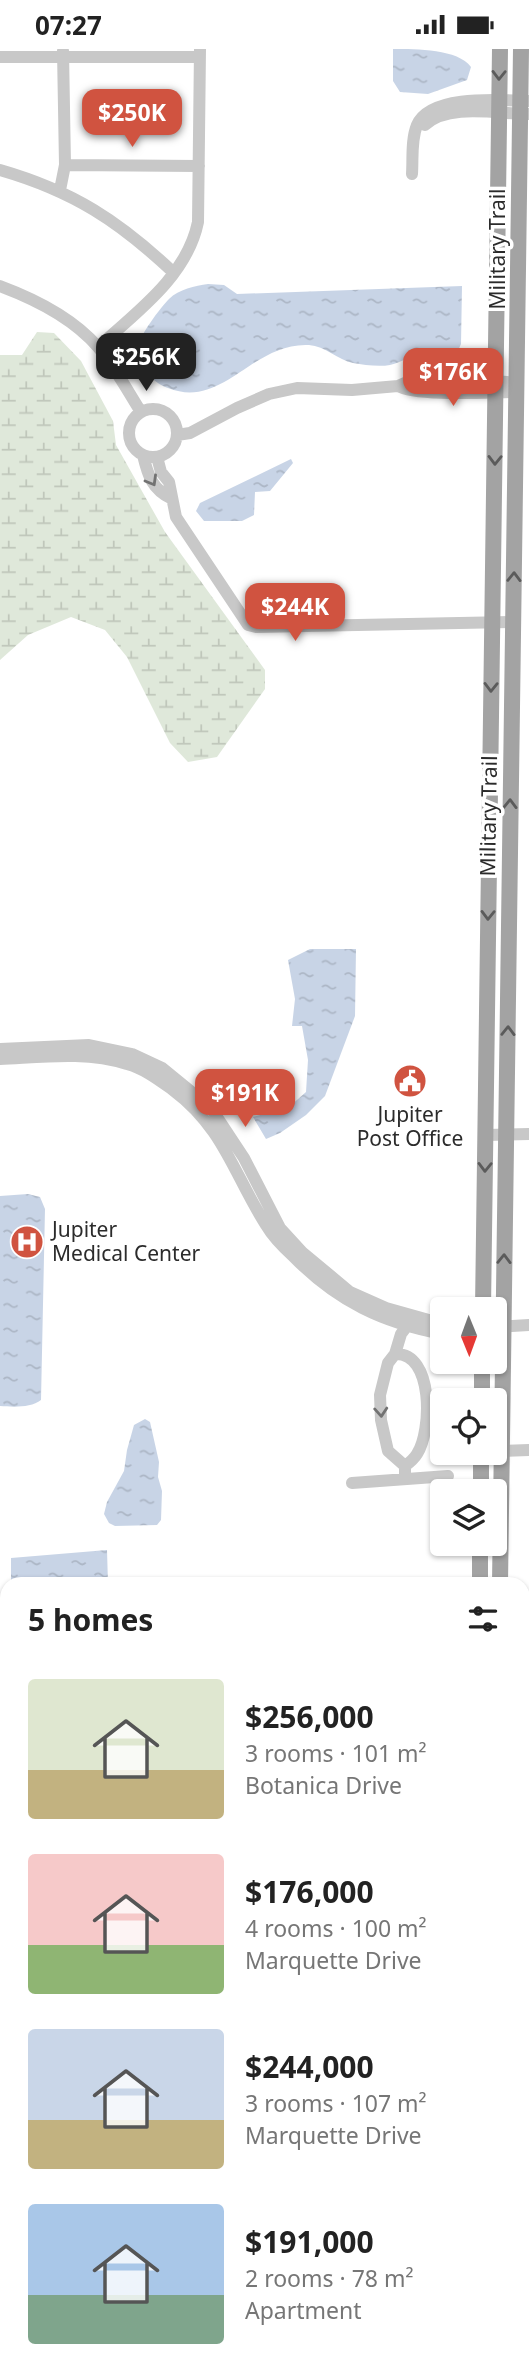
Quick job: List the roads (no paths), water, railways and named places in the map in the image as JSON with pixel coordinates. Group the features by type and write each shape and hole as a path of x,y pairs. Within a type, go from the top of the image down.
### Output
{"main road":[{"name":"Military Trail","path":"483,1297 500,49"},
{"name":"Military Trail","path":"500,1297 506,1135 513,622 525,107 521,49"},
{"name":"Military Trail","path":"500,1577 502,1465"},
{"path":"480,1556 480,1577"}],"street":[{"path":"60,190 65,165 63,53"},
{"path":"0,57 63,53 200,53 198,222 194,238 174,273 136,313 98,347"},
{"path":"412,174 413,148 419,122 434,107 449,102 525,107"},
{"path":"65,165 199,166"},
{"path":"0,170 60,190 128,231 174,273"},
{"path":"0,286 24,295 60,315 83,332 98,347 141,412"},
{"path":"177,435 190,433 237,408 279,392 298,388 352,390 398,386 403,390 438,392 518,387"},
{"path":"155,409 168,414 173,420 177,435 172,449 157,457 143,455 132,446 128,431 130,423 141,412 155,409"},
{"path":"143,455 147,474 153,485 160,493 172,499"},
{"path":"157,457 169,482 176,517 248,625 513,622"},
{"path":"0,1049 89,1045 132,1054 162,1068 211,1108 244,1158 280,1228 302,1252 350,1292 386,1308 430,1320"},
{"path":"0,1059 88,1055 129,1064 162,1080 214,1129 267,1227 303,1268 344,1300 368,1312 407,1327 430,1331"},
{"path":"485,1135 529,1134"},
{"path":"508,1329 529,1325"},
{"path":"405,1473 388,1451 381,1420 380,1395 388,1363 399,1354 408,1337 407,1327"},
{"path":"508,1332 529,1333"},
{"path":"399,1354 410,1357 419,1369 426,1386 428,1409 417,1454 405,1473"},
{"path":"507,1451 529,1450"},
{"path":"352,1483 405,1473 448,1476"}],"water":[{"path":"393,49 436,51 457,57 471,67 467,80 428,94 400,92 393,81"},
{"path":"208,284 224,285 237,294 462,286 461,344 456,353 447,357 420,355 381,366 347,361 315,346 289,347 205,390 188,392 162,386 151,378 143,367 138,354 139,343 150,322 169,299 182,290"},
{"path":"291,459 293,463 270,491 255,492 254,515 242,521 204,521 196,511 200,503"},
{"path":"310,949 356,949 355,1016 325,1096 306,1115 266,1139 253,1117 289,1107 306,1092 308,1060 302,1026 292,1026 295,999 288,960"},
{"path":"28,1194 40,1197 45,1209 41,1400 27,1406 0,1406 0,1196"},
{"path":"145,1419 150,1422 159,1462 161,1520 157,1525 115,1526 109,1523 104,1514 107,1502 124,1471 134,1425"},
{"path":"107,1550 108,1577 11,1577 11,1558"}],"place":[{"name":"Jupiter Post Office","path":"410,1081"},
{"name":"Jupiter Medical Center","path":"27,1242"}]}
